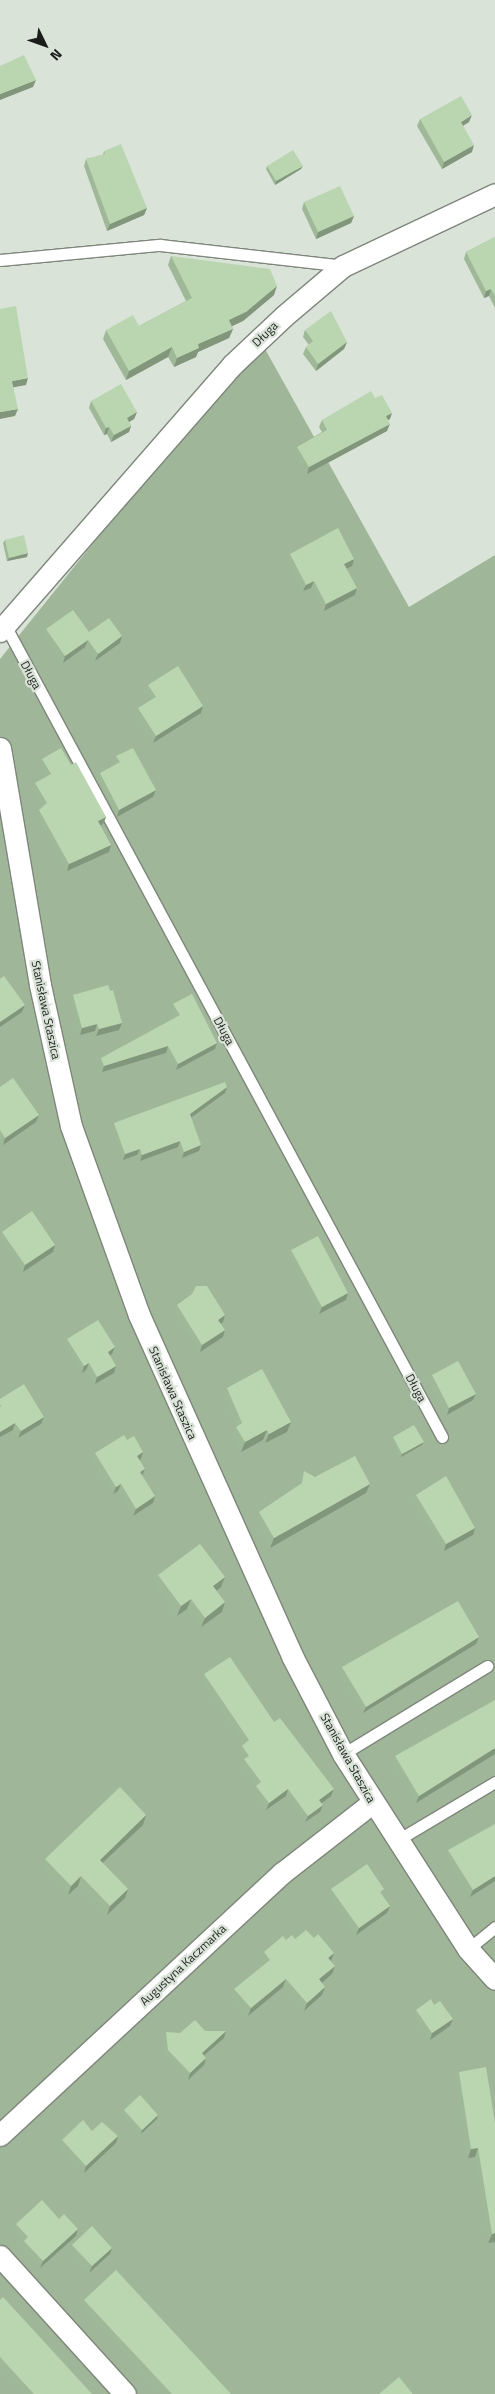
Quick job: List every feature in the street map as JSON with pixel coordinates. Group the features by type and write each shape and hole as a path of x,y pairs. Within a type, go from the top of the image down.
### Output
{"street":[{"name":"Długa","path":"2,628 232,365 344,266 495,194"},
{"name":"Stanisława Staszica","path":"0,748 40,985 71,1126 139,1315 292,1656 343,1754 396,1841 468,1950 495,1979"},
{"name":"Augustyna Kaczmarka","path":"0,2135 282,1873 372,1803"},
{"path":"0,2256 125,2394"}],"lane":[{"path":"0,260 160,245 344,266"},
{"name":"Długa","path":"2,628 442,1437"},
{"path":"343,1754 487,1666"},
{"path":"396,1841 495,1782"},
{"path":"468,1950 495,1927"}],"green space":[{"path":"265,349 409,607 495,555 495,2394 0,2394 0,659 197,414"}],"building":[{"path":"24,55 36,80 0,94 0,66"},
{"path":"461,96 472,115 461,122 474,145 444,162 420,119"},
{"path":"121,144 147,208 110,224 86,159 105,154 104,151"},
{"path":"293,150 303,166 276,181 267,166"},
{"path":"340,186 354,216 318,232 304,202"},
{"path":"495,237 495,296 491,289 486,291 466,252"},
{"path":"171,256 270,269 277,286 246,312 229,320 233,329 198,344 199,348 177,358 172,347 129,371 106,330 133,315 139,326 192,298"},
{"path":"16,306 28,378 12,381 18,409 0,412 0,309"},
{"path":"331,311 347,342 318,364 306,347 313,341 305,330"},
{"path":"121,384 137,412 127,418 131,426 114,435 109,427 106,428 91,401"},
{"path":"371,391 375,398 382,395 392,413 386,416 390,424 309,467 297,447 327,430 322,420"},
{"path":"338,528 354,559 344,564 357,588 326,604 314,581 306,585 290,554"},
{"path":"24,535 28,553 9,558 5,540"},
{"path":"73,610 89,632 109,618 122,636 98,654 88,640 65,656 46,629"},
{"path":"178,666 203,706 156,736 138,708 156,697 148,685"},
{"path":"61,748 71,765 76,762 106,817 98,821 111,845 69,864 39,810 47,803 35,783 51,774 42,759"},
{"path":"133,748 156,790 119,810 100,773 120,762 116,756"},
{"path":"4,976 25,1005 0,1022 0,979"},
{"path":"108,985 110,991 113,990 122,1023 99,1029 97,1024 82,1028 73,995"},
{"path":"192,994 217,1043 178,1064 168,1046 104,1066 101,1058 180,1015 173,1004"},
{"path":"13,1078 39,1115 5,1138 0,1130 0,1087"},
{"path":"225,1082 227,1087 190,1114 201,1145 184,1152 180,1141 142,1155 140,1149 125,1154 114,1123"},
{"path":"32,1211 55,1245 25,1265 2,1232"},
{"path":"318,1236 348,1293 322,1307 291,1250"},
{"path":"196,1286 207,1286 225,1315 218,1320 225,1330 202,1345 177,1305 192,1294"},
{"path":"98,1320 115,1347 108,1352 116,1366 97,1377 89,1363 84,1366 67,1339"},
{"path":"458,1361 476,1394 449,1408 432,1375"},
{"path":"262,1369 291,1422 269,1434 267,1430 245,1442 236,1427 242,1423 227,1388"},
{"path":"24,1384 44,1417 21,1431 15,1423 0,1432 0,1399"},
{"path":"414,1425 424,1442 402,1454 393,1437"},
{"path":"124,1435 127,1440 134,1436 143,1452 137,1456 145,1469 140,1472 155,1496 136,1509 121,1484 116,1487 95,1453"},
{"path":"355,1456 370,1484 274,1538 259,1512 302,1483 304,1471 315,1477"},
{"path":"446,1476 475,1528 446,1544 416,1495"},
{"path":"200,1544 225,1577 213,1586 225,1602 205,1618 191,1599 181,1606 158,1575"},
{"path":"458,1601 479,1637 366,1707 342,1667"},
{"path":"230,1657 274,1722 280,1718 334,1789 319,1800 323,1805 308,1816 288,1789 269,1803 256,1786 261,1782 244,1759 249,1756 242,1746 249,1740 204,1674"},
{"path":"495,1700 495,1748 419,1796 395,1756"},
{"path":"120,1787 146,1815 100,1860 128,1889 110,1906 81,1876 71,1886 45,1859"},
{"path":"495,1824 495,1876 473,1890 448,1850"},
{"path":"367,1864 384,1889 380,1892 390,1906 359,1928 331,1889"},
{"path":"306,1930 314,1938 318,1934 334,1953 328,1958 335,1966 319,1979 325,1987 307,2003 286,1979 251,2008 234,1989 270,1960 264,1952 283,1936 286,1940 292,1935 295,1939"},
{"path":"431,1999 434,2005 440,2001 453,2019 432,2033 416,2010"},
{"path":"195,2020 205,2031 226,2031 202,2053 206,2058 190,2073 168,2050 166,2032 180,2033"},
{"path":"486,2067 495,2123 495,2233 492,2234 478,2148 471,2149 459,2072"},
{"path":"140,2095 158,2115 142,2130 124,2110"},
{"path":"83,2120 92,2131 102,2122 118,2136 86,2166 62,2140"},
{"path":"42,2200 59,2219 64,2214 78,2229 43,2261 24,2241 28,2237 16,2224"},
{"path":"92,2226 112,2248 92,2266 72,2245"},
{"path":"116,2270 231,2394 172,2394 84,2300"},
{"path":"3,2297 92,2394 34,2394 0,2357 0,2300"},
{"path":"399,2377 412,2394 379,2394"}]}
